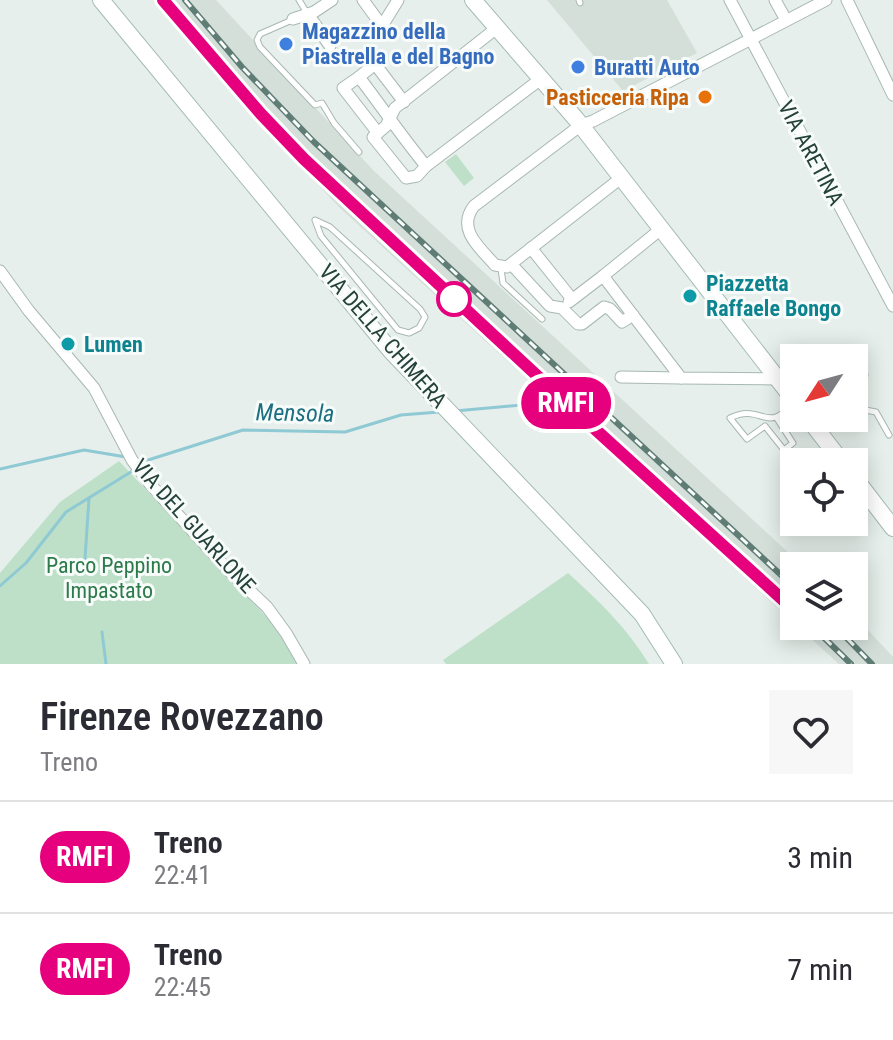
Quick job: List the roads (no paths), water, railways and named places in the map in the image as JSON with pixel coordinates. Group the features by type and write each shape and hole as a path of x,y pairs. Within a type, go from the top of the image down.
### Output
{"street":[{"name":"VIA DELLA CHIMERA","path":"101,0 391,351 630,600 652,626 674,664"},
{"path":"293,19 332,0"},
{"path":"363,0 382,26 398,0"},
{"path":"473,0 581,125 661,229 780,373"},
{"name":"VIA ARETINA","path":"730,0 889,288 893,306"},
{"path":"775,0 786,20"},
{"path":"633,315 622,322 604,307 580,324 562,308 550,306 506,266 495,265 470,237 467,221 470,211 581,125 826,0"},
{"path":"847,0 893,95"},
{"path":"308,14 330,46"},
{"path":"498,27 395,108 386,126 373,137 406,178 417,176 542,78"},
{"path":"378,133 343,88 375,64 404,102"},
{"path":"359,77 426,166"},
{"path":"506,266 621,178"},
{"path":"562,308 661,229"},
{"path":"531,248 572,299"},
{"name":"VIA DEL GUARLONE","path":"0,271 29,311 94,388 132,460 228,570 267,607 304,664"},
{"path":"603,276 681,378"},
{"path":"621,377 780,380"},
{"path":"819,432 831,448"},
{"path":"868,495 893,528"}],"lane":[{"path":"299,0 308,14"},
{"path":"293,19 260,34 257,40 260,47 315,105 322,103 334,123 359,152"},
{"path":"315,220 330,227 420,309 425,317 419,328 409,333 398,330 321,236 315,220"},
{"path":"506,266 503,283 542,319"},
{"path":"868,410 876,412 889,435"},
{"path":"765,426 747,439 730,418 740,413 756,413 765,418 780,414"},
{"path":"765,418 765,426 784,450 793,443 776,417"}],"waterway":[{"name":"Mensola","path":"455,411 544,403"},
{"name":"Mensola","path":"140,465 243,430 345,432 401,415 439,412"},
{"path":"0,469 84,450 126,457"},
{"name":"Mensola","path":"0,586 26,563 66,512 134,470"},
{"path":"87,569 89,498"},
{"path":"102,632 106,664"}],"railway":[{"path":"163,0 304,159 780,596"},
{"path":"185,0 242,67 314,142 780,574"},
{"path":"826,640 851,664"},
{"path":"849,640 872,664"}],"train":[{"name":"RMFI","path":"163,0 304,159 780,597"}],"place":[{"name":"Magazzino della Piastrella e del Bagno","path":"286,44"},
{"name":"Buratti Auto","path":"578,67"},
{"name":"Pasticceria Ripa","path":"705,97"},
{"name":"Piazzetta Raffaele Bongo","path":"690,296"},
{"name":"Lumen","path":"68,344"}],"park label":[{"name":"Parco Peppino Impastato","path":"109,578"}]}
